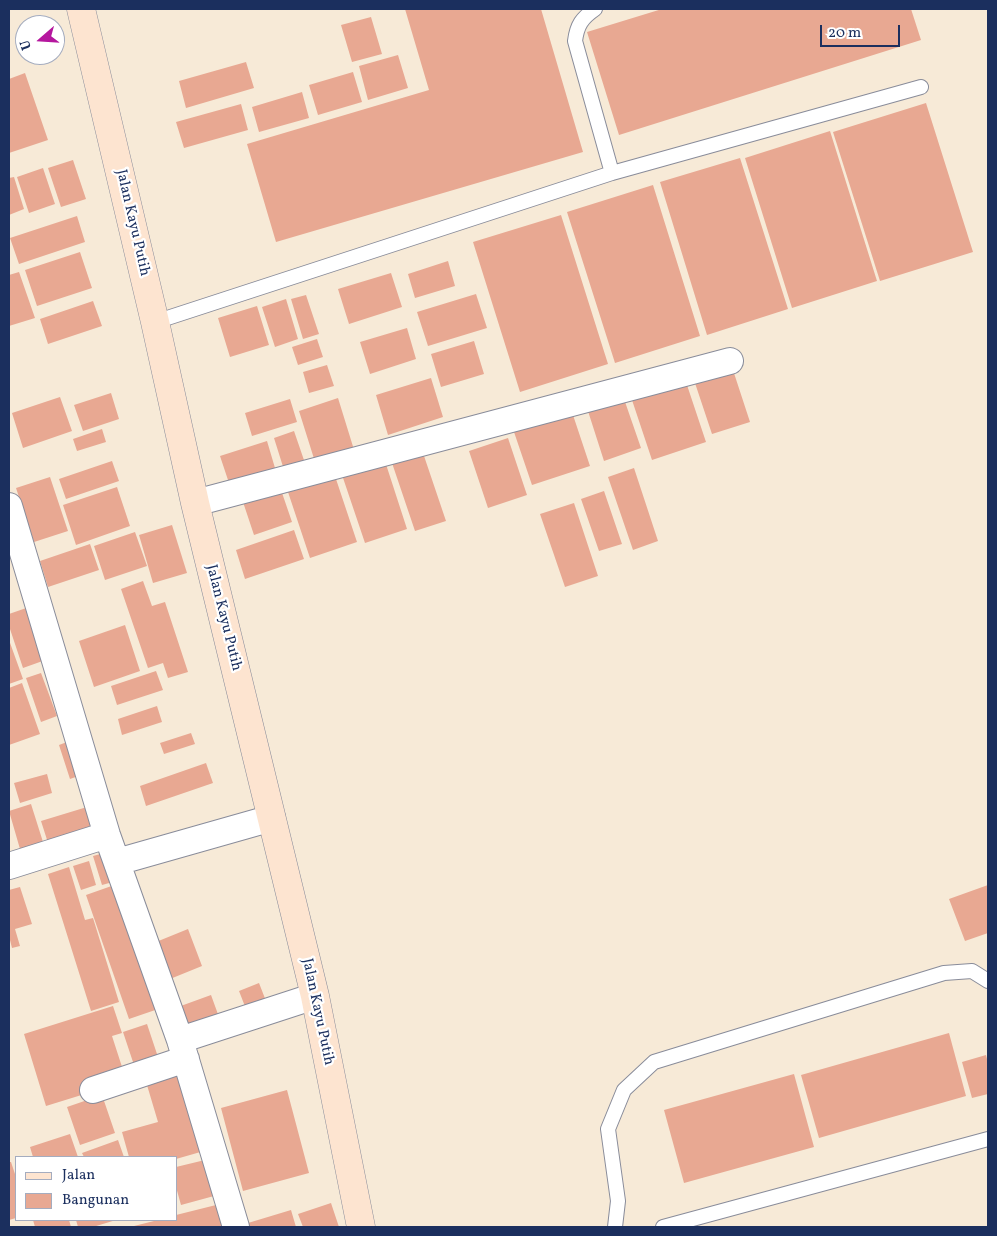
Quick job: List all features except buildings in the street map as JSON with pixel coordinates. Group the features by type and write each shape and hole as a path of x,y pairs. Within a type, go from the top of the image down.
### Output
{"street":[{"name":"Jalan Kayu Putih","path":"81,9 155,322 195,503 315,996 361,1227"},
{"path":"195,503 730,362"},
{"path":"9,506 20,584 183,1049 236,1227"},
{"path":"116,862 272,818"},
{"path":"9,866 107,835"},
{"path":"93,1090 183,1049 315,996"}],"lane":[{"path":"595,9 580,21 576,29 575,41 612,173"},
{"path":"155,322 612,173 921,87"},
{"path":"615,1227 618,1201 608,1129 624,1090 654,1062 944,973 972,971 988,981"},
{"path":"662,1227 988,1139"}]}
